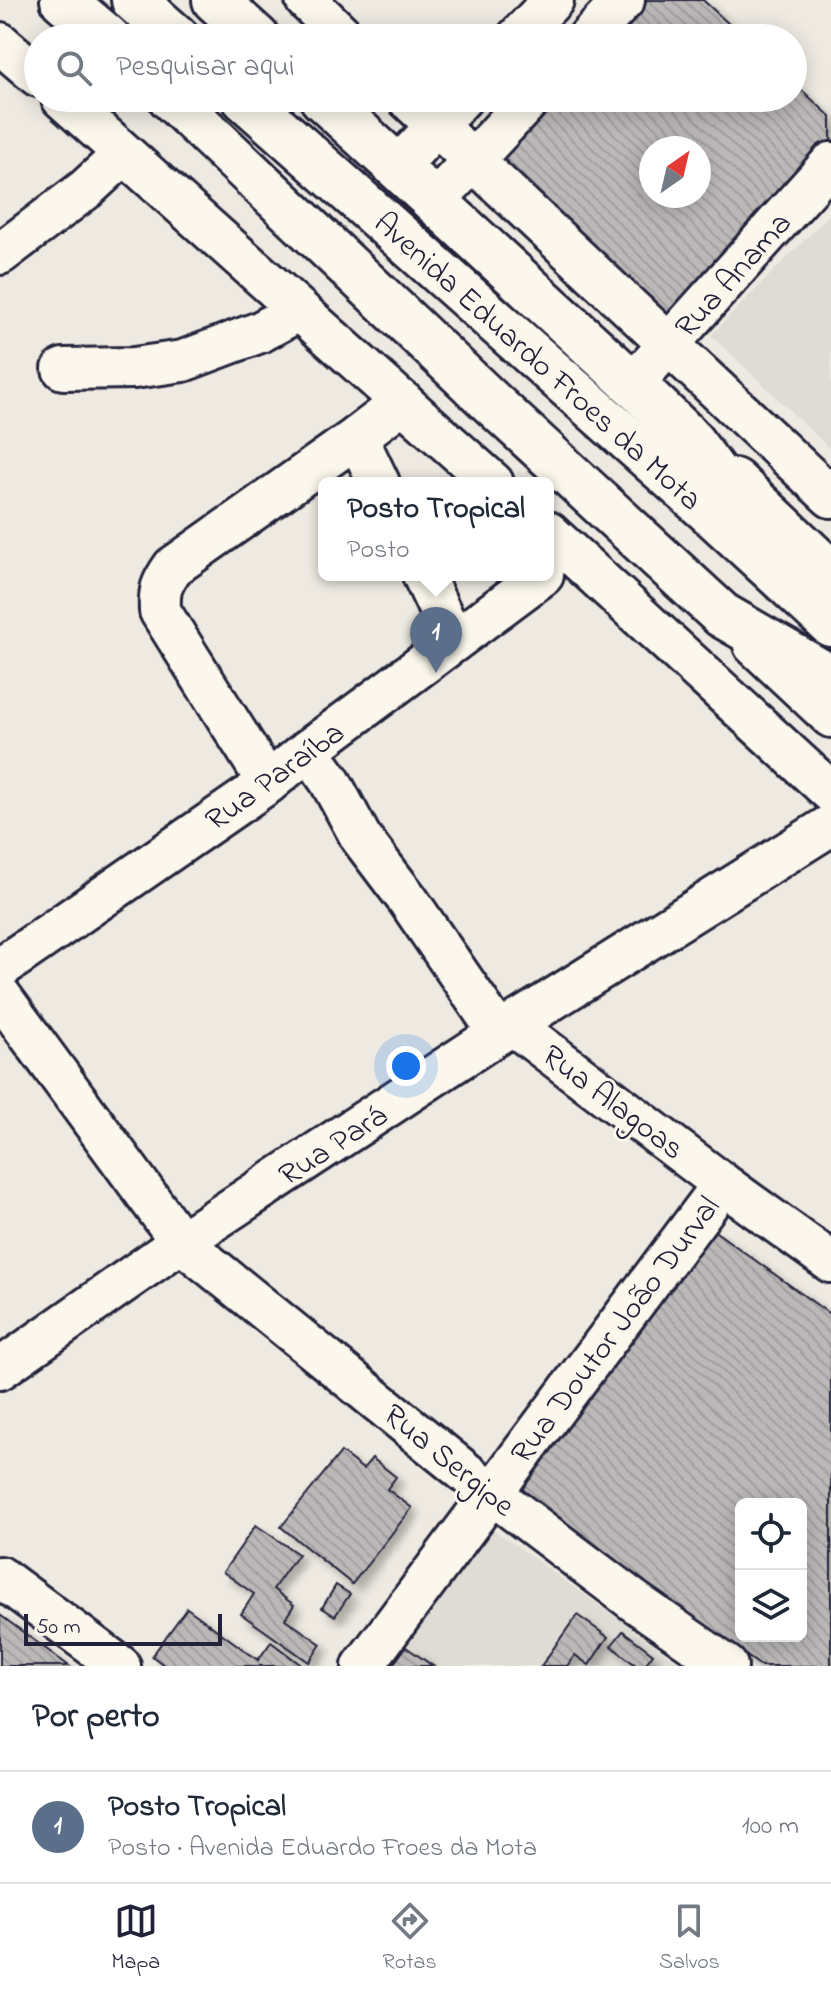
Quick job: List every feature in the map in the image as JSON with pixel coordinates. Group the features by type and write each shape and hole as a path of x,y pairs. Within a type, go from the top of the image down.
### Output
{"highway":[{"path":"63,0 91,24"},
{"path":"80,0 98,24"},
{"path":"134,0 161,24"},
{"path":"215,0 242,24"},
{"name":"Avenida Eduardo Froes da Mota","path":"186,112 491,402 722,615 831,678"},
{"name":"Avenida Eduardo Froes da Mota","path":"260,112 712,514 826,602"},
{"name":"Avenida Eduardo Froes da Mota","path":"337,112 688,437 826,602"}],"street":[{"path":"306,0 331,24"},
{"path":"530,24 553,0"},
{"path":"601,24 624,0"},
{"path":"0,43 24,64"},
{"path":"78,112 486,477"},
{"path":"398,167 449,112 472,160 831,497"},
{"path":"434,202 518,112"},
{"path":"0,254 86,189 124,154"},
{"name":"Rua Anama","path":"633,384 831,163"},
{"path":"63,369 134,368 183,361 260,332 298,311"},
{"path":"268,783 160,611 162,583 173,567 403,402"},
{"path":"357,437 376,477"},
{"name":"Rua Paraíba","path":"554,557 616,516"},
{"path":"554,559 831,792"},
{"path":"426,581 454,641"},
{"name":"Rua Paraíba","path":"0,968 268,783 454,641 526,581"},
{"path":"722,615 831,717"},
{"name":"Rua Alagoas","path":"308,750 330,781 361,838 506,1029 831,1262"},
{"name":"Rua Pará","path":"0,1369 181,1242 506,1029 831,825"},
{"path":"0,995 181,1242"},
{"name":"Rua Doutor João Durval","path":"363,1666 723,1184"},
{"name":"Rua Sergipe","path":"181,1242 491,1493 634,1601 727,1666"},
{"path":"0,1577 120,1666"}],"shaded area":[{"path":"831,213 831,450 711,335"},
{"path":"490,1527 684,1666 382,1666"}],"building":[{"path":"637,0 703,0 729,24 614,24"},
{"path":"807,95 831,117 831,144 669,329 484,161 531,112 807,112"},
{"path":"712,1229 831,1315 831,1666 761,1666 511,1490"},
{"path":"341,1452 363,1469 372,1458 396,1477 387,1489 412,1508 352,1584 281,1527"},
{"path":"256,1525 298,1554 273,1589 294,1605 285,1619 321,1644 309,1662 241,1614 254,1594 223,1572"},
{"path":"336,1585 350,1594 335,1616 322,1608"},
{"path":"187,1608 258,1660 271,1642 299,1666 165,1666 152,1656"},
{"path":"0,1615 69,1666 0,1666"},
{"path":"577,1615 608,1637 589,1665 575,1655 567,1666 541,1666"},
{"path":"623,1631 653,1654 644,1666 637,1666 611,1646"},
{"path":"406,1647 433,1666 392,1666"}],"place":[{"name":"Posto Tropical","path":"436,673"}]}
